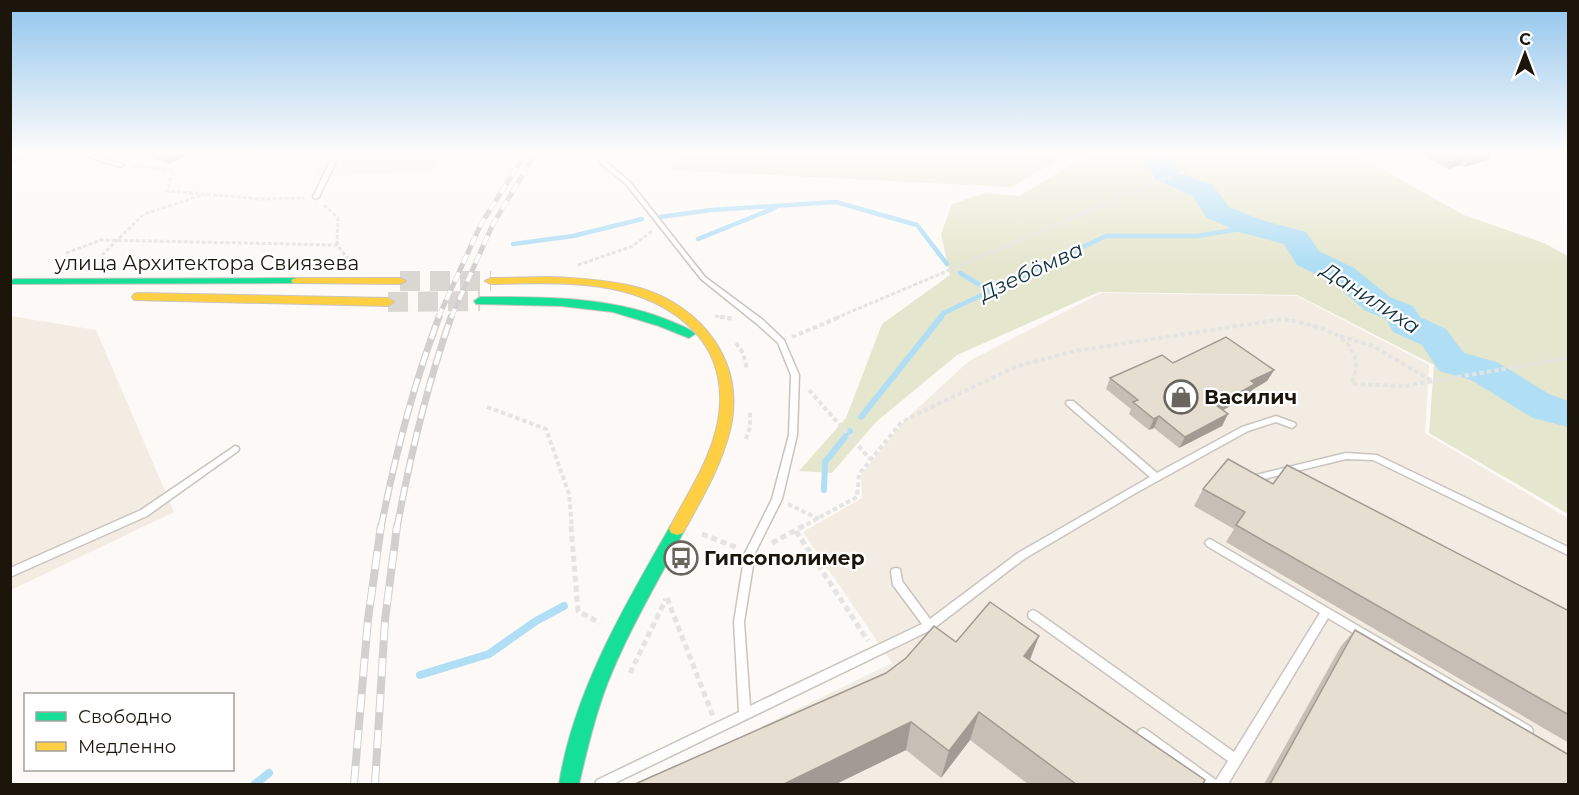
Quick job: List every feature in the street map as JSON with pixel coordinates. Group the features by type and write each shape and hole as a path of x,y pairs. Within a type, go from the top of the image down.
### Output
{"main road":[{"name":"улица Архитектора Свиязева","path":"13,282 400,281"},
{"path":"491,281 583,281 623,287 659,299 690,317 702,330 719,356 728,393 724,428 709,467 619,633 588,703 575,746 569,784"},
{"name":"улица Архитектора Свиязева","path":"13,282 88,292 172,299 388,302"},
{"path":"480,301 607,305 649,314 688,333 712,355 724,374"}],"lane":[{"path":"316,197 319,190"},
{"path":"633,190 703,278 760,322 781,342 795,375 793,435 777,499 750,553 739,622 746,714"},
{"path":"1070,403 1157,478"},
{"path":"601,784 929,626 1021,556 1131,491 1245,429 1276,420 1292,425"},
{"path":"10,573 144,513 235,449"},
{"path":"1256,478 1346,456 1374,457 1569,551"},
{"path":"1210,543 1538,737"},
{"path":"896,572 897,582 929,626"},
{"path":"1221,784 1326,612"},
{"path":"1033,615 1236,760"},
{"path":"1143,734 1212,784"}],"path":[{"path":"166,190 262,199 316,197 338,218 337,246 355,268"},
{"path":"781,342 1139,190"},
{"path":"102,255 144,214 206,194"},
{"path":"596,268 575,266 633,246 659,225"},
{"path":"66,253 101,240 337,246"},
{"path":"706,308 721,323"},
{"path":"702,534 750,553 796,531 857,497 859,474 900,424 929,407 1015,368 1075,351 1147,338 1283,319 1316,326 1339,336 1373,346 1432,381"},
{"path":"1339,336 1353,354 1356,365 1352,384 1405,386 1569,358"},
{"path":"733,338 743,353 748,375"},
{"path":"795,375 870,459"},
{"path":"743,448 750,427 750,406"},
{"path":"487,407 546,429 569,494 578,611 619,633"},
{"path":"777,499 819,519"},
{"path":"697,543 706,525"},
{"path":"796,531 874,651"},
{"path":"627,677 672,589"},
{"path":"667,598 718,728"}],"shaded area":[{"path":"1101,293 1297,296 1429,365 1425,433 1568,518 1568,784 643,784 892,663 803,532 862,498 861,475 906,419 969,361"},
{"path":"11,316 96,330 174,512 11,590"}],"green space":[{"path":"1029,190 1419,190 1464,215 1544,243 1568,256 1568,514 1429,433 1434,365 1297,295 1099,292 957,355 876,422 832,473 799,471 846,418 882,324 950,275 941,234 952,204 985,193 1019,196"}],"building":[{"name":"Василич","path":"1226,337 1274,370 1251,381 1255,384 1216,405 1228,414 1185,437 1159,416 1154,419 1133,402 1138,400 1110,378 1162,355 1173,363"},
{"path":"1228,459 1273,484 1287,465 1569,611 1569,715 1236,525 1245,512 1203,489"},
{"path":"990,602 1039,636 1024,656 1205,780 1203,784 1076,784 979,712 949,751 911,722 784,784 635,784 886,673 906,658 934,626 956,642"},
{"path":"1355,630 1569,755 1569,784 1270,784"}],"waterway":[{"name":"Данилиха","path":"1202,190 1211,199 1217,212 1253,227 1295,238 1308,258 1343,275 1378,304 1401,313 1405,324 1434,337 1452,363 1484,371 1535,403 1568,414"},
{"path":"660,217 711,210 836,202 917,225 947,264"},
{"path":"698,239 775,208"},
{"path":"513,244 573,236 642,219"},
{"name":"Дзебӧмва","path":"940,318 944,313 1106,236 1197,236 1253,227"},
{"path":"960,273 990,291"},
{"name":"Дзебӧмва","path":"861,417 941,317"},
{"path":"824,490 825,462 850,431"},
{"name":"Дзебӧмва","path":"420,675 489,654 536,621 564,606"},
{"name":"Дзебӧмва","path":"255,784 269,773"}],"tunnel":[{"path":"400,281 491,281"},
{"path":"388,302 480,301"}],"railway":[{"path":"438,318 481,224 502,190"},
{"path":"451,318 493,224 514,190"},
{"path":"381,528 406,421 439,317"},
{"path":"397,528 420,421 451,317"},
{"path":"354,784 368,619 381,526"},
{"path":"375,784 385,620 397,526"}],"traffic: fast":[{"path":"15,282 297,281"},
{"path":"480,301 561,302 613,309 638,314 689,334"},
{"path":"569,784 577,749 598,683 626,621 677,529"}],"traffic: slow":[{"path":"297,281 400,281"},
{"path":"491,281 579,281 637,291 663,302 687,317 708,338 723,370 727,406 719,443 709,469 677,529"},
{"path":"138,297 388,302"}],"place":[{"name":"Василич","path":"1181,397"},
{"name":"Гипсополимер","path":"681,558"}]}
